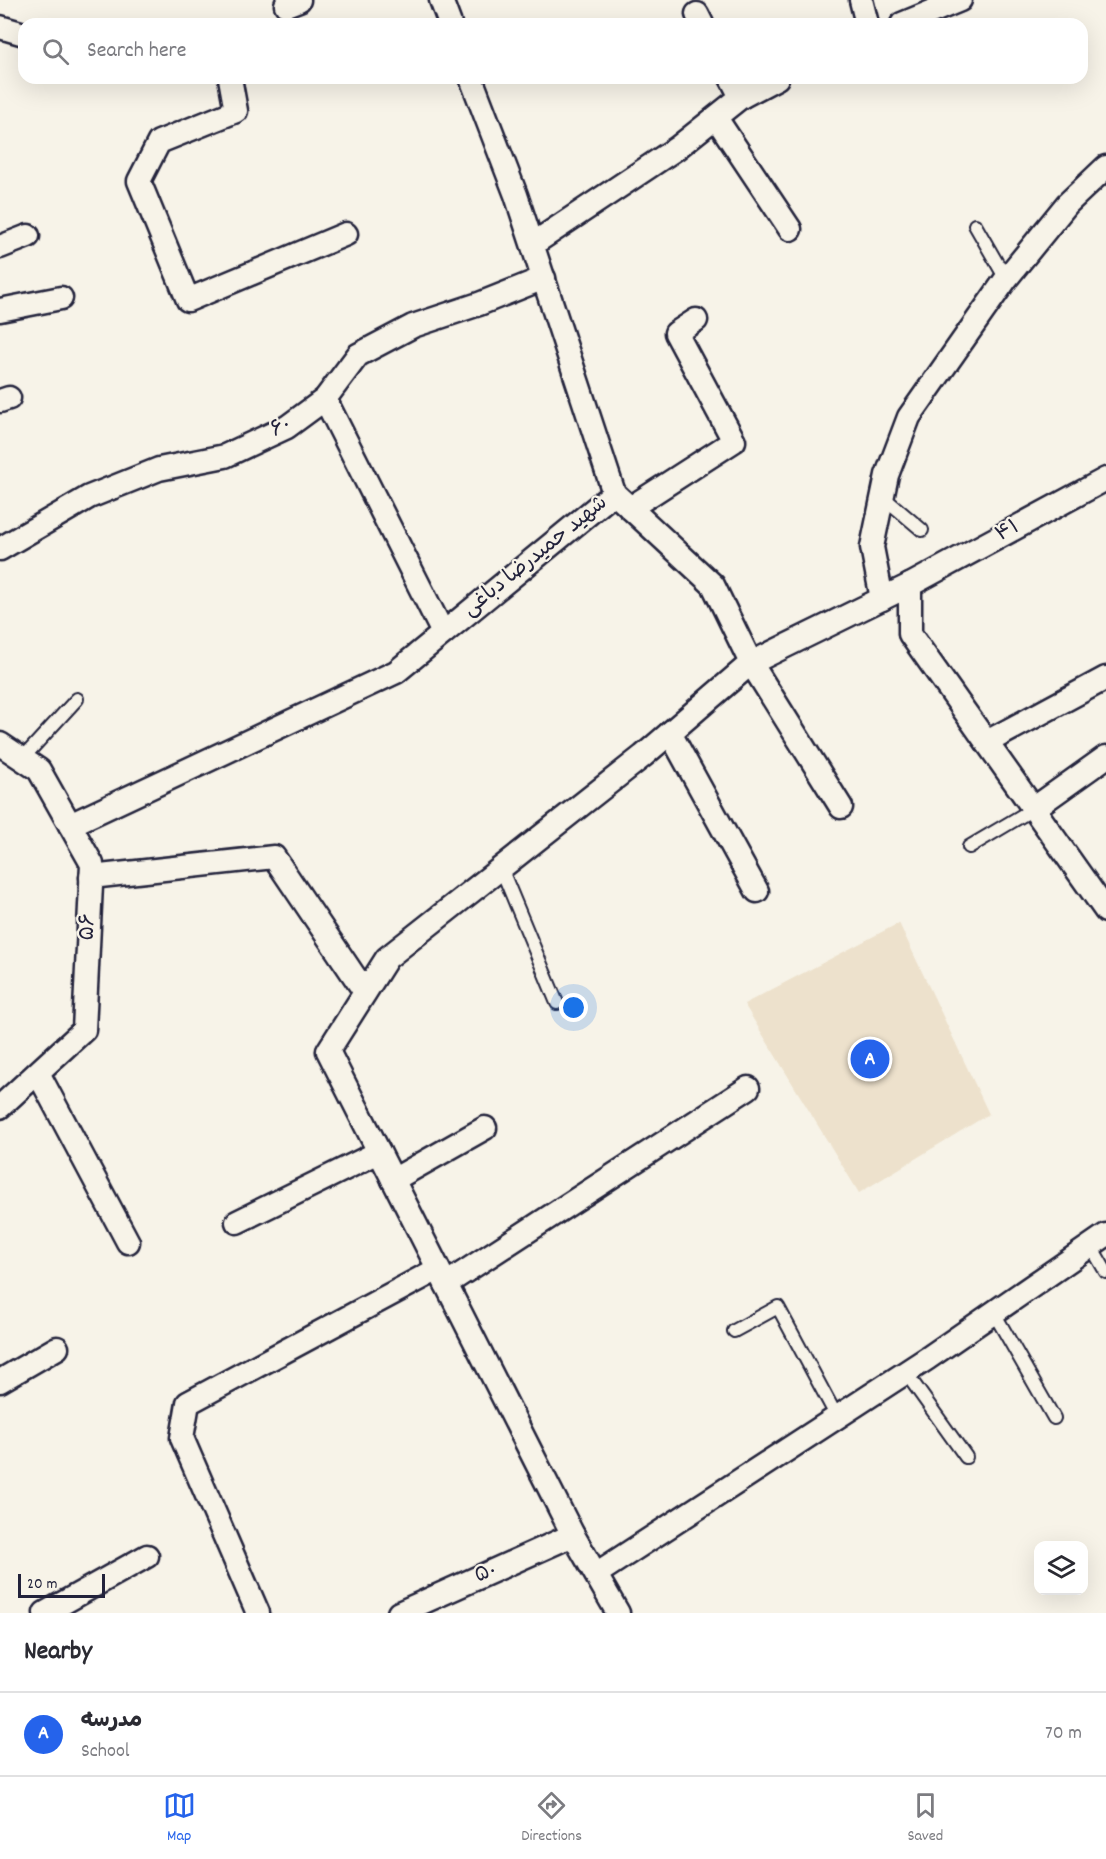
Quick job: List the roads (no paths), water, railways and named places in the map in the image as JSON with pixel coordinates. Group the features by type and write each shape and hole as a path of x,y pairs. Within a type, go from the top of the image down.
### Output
{"street":[{"path":"441,0 448,18"},
{"path":"861,0 866,18"},
{"path":"917,18 960,0"},
{"path":"0,27 18,32"},
{"path":"231,84 236,111 159,142 139,182 188,300 346,234"},
{"name":"شهید حمیدرضا دباغی","path":"70,825 396,672 443,633 622,500 533,244 473,84"},
{"path":"533,244 607,197 716,118 736,88 752,84"},
{"path":"716,118 790,229"},
{"path":"882,599 872,547 887,475 909,417 1006,279 1067,204 1106,167"},
{"path":"0,247 28,236"},
{"name":"۶۰","path":"0,549 88,497 159,469 225,456 287,427 325,399 358,355 413,326 479,304 544,278"},
{"path":"0,310 61,298"},
{"path":"696,320 676,333 734,441 622,500 713,585 750,663 841,807"},
{"path":"325,399 443,633"},
{"name":"۴۱","path":"379,1152 328,1051 387,958 669,733 750,663 910,585 1106,479"},
{"path":"910,585 910,634 1106,911"},
{"path":"987,742 1106,678"},
{"path":"669,733 758,891"},
{"name":"۵۶","path":"0,744 39,770 92,864 84,1030 0,1107"},
{"path":"1033,809 1106,757"},
{"path":"91,877 274,857 365,992"},
{"path":"38,1073 128,1242"},
{"path":"258,1613 182,1438 188,1403 442,1277 748,1088"},
{"path":"393,1180 485,1128"},
{"path":"237,1222 379,1152 573,1535 618,1613"},
{"path":"596,1574 906,1372 1098,1240"},
{"path":"0,1381 57,1348"},
{"name":"۵۰","path":"399,1613 573,1535"},
{"path":"45,1613 147,1556"}],"lane":[{"path":"975,225 1006,279"},
{"path":"882,496 922,530"},
{"path":"22,759 77,699"},
{"path":"969,847 1033,809"},
{"path":"501,868 557,1003"},
{"path":"1098,1240 1106,1272"},
{"path":"734,1331 778,1307 837,1417"},
{"path":"994,1313 1054,1418"},
{"path":"906,1372 966,1457"}],"place":[{"name":"مدرسه","path":"870,1059"}]}
